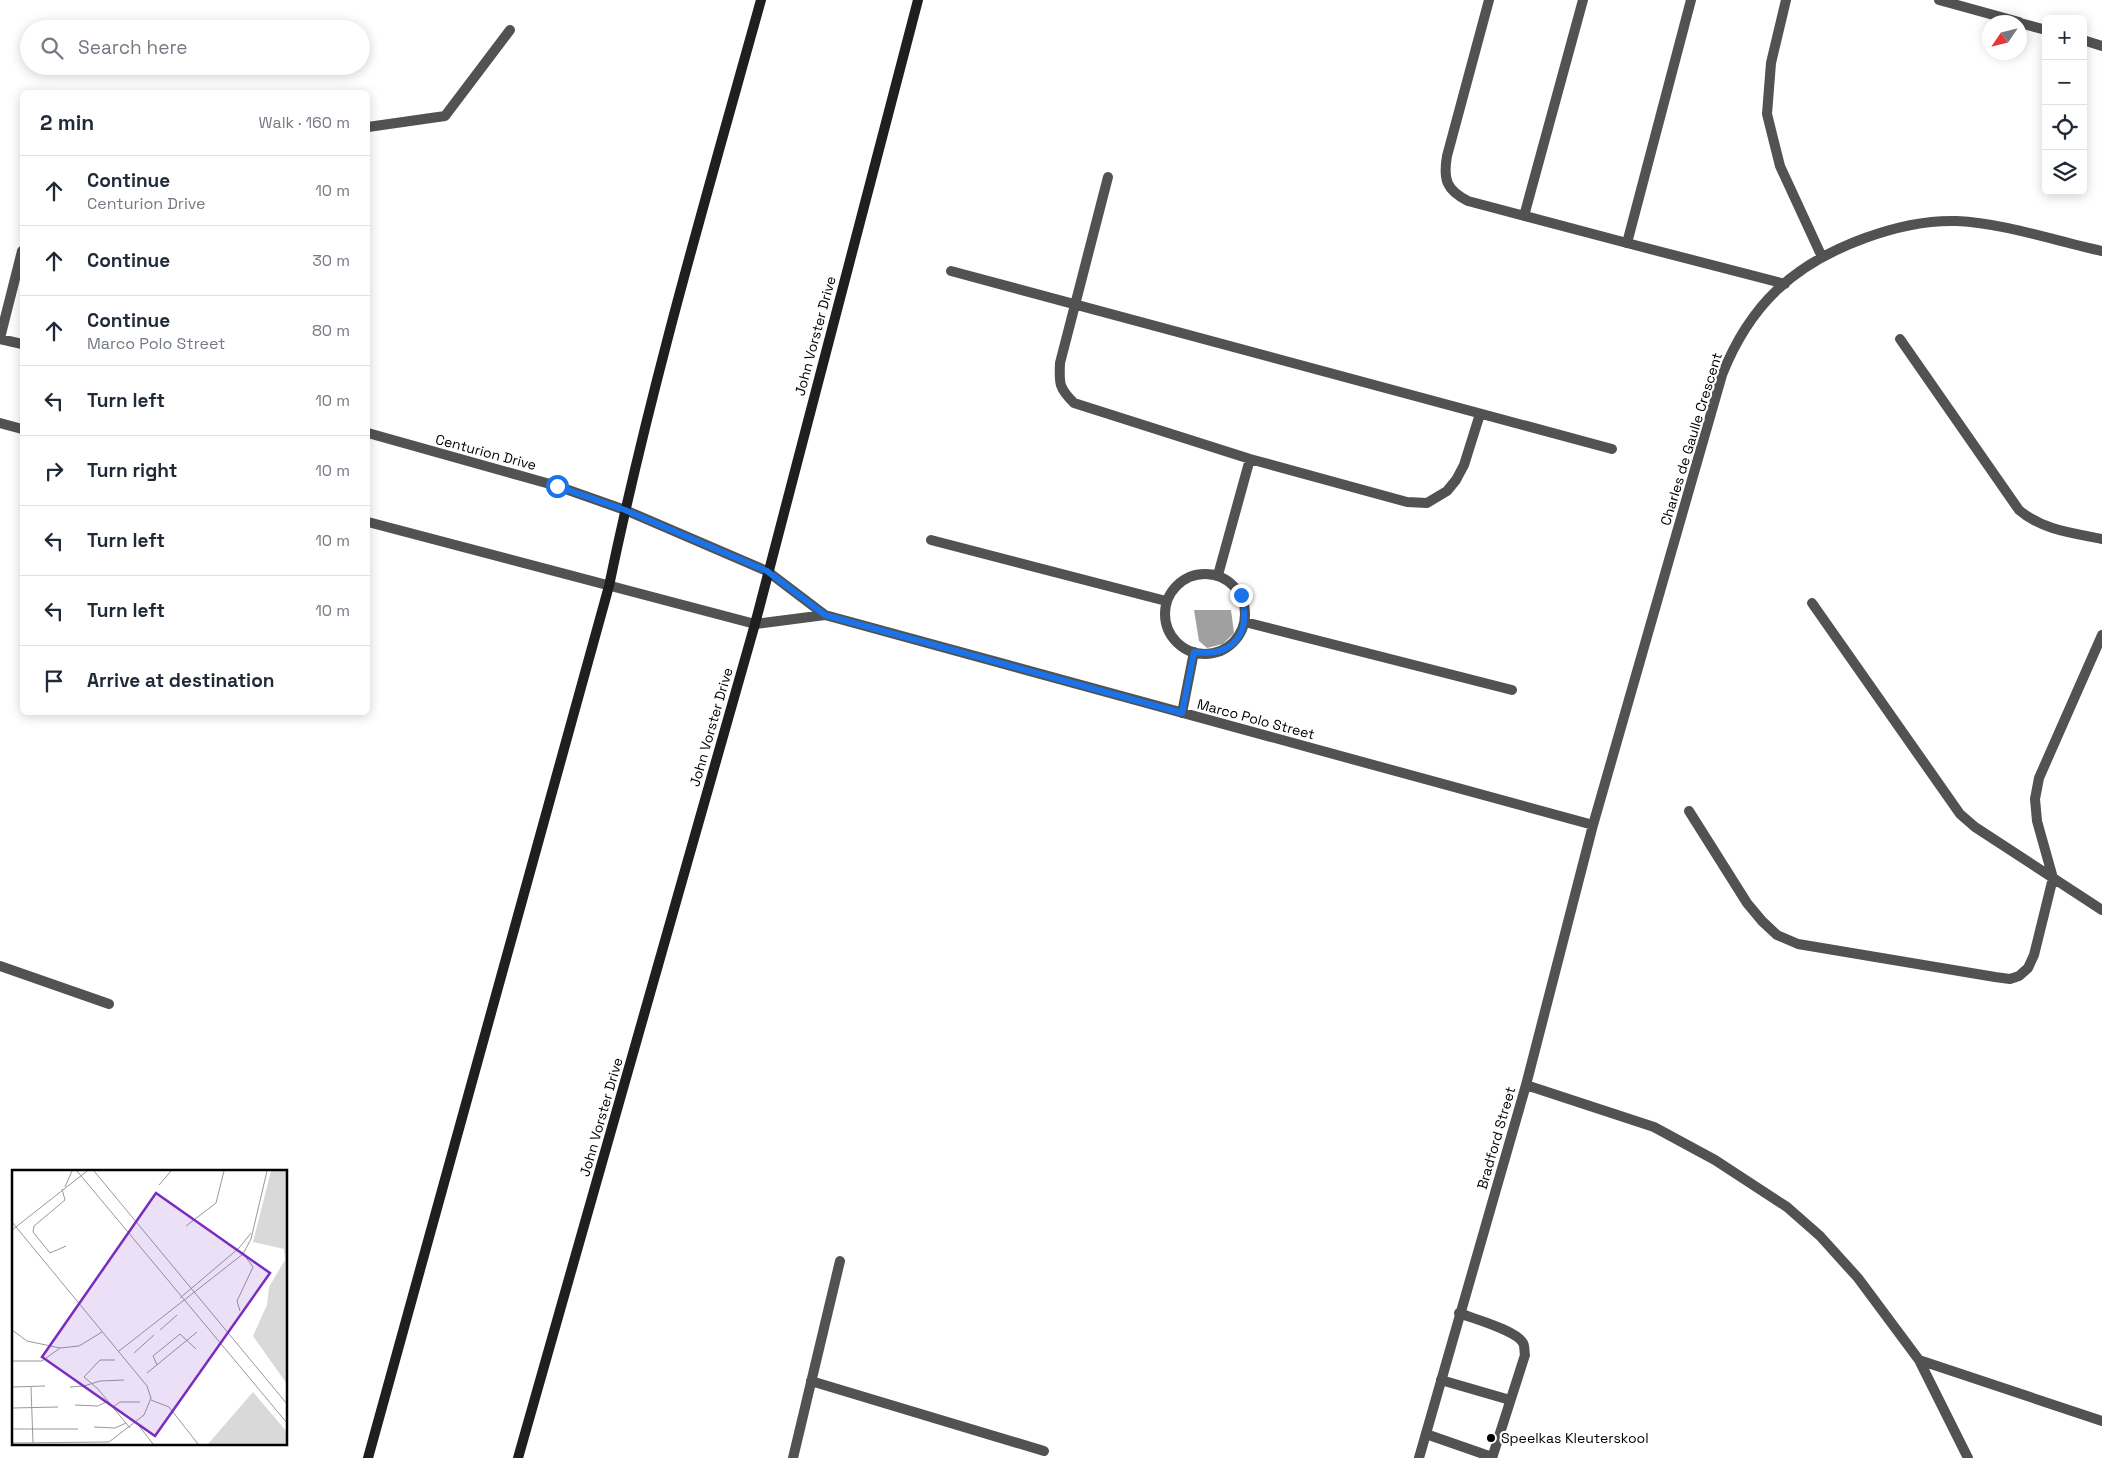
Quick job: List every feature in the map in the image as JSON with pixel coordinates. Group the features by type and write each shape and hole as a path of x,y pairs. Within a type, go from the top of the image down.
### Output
{"main road":[{"path":"368,1458 609,586 625,510 679,293 761,0"},
{"name":"John Vorster Drive","path":"518,1458 755,624 767,571 918,0"}],"street":[{"path":"1488,0 1445,170 1448,184 1456,195 1468,201 1785,284"},
{"path":"1524,216 1583,0"},
{"path":"1627,242 1692,0"},
{"path":"1786,0 1771,63 1768,114 1780,166 1822,257"},
{"path":"1939,0 1994,15"},
{"path":"2027,24 2042,29"},
{"path":"370,126 445,116 510,30"},
{"path":"2087,41 2102,46"},
{"path":"1108,177 1060,363 1059,379 1063,392 1074,403 1250,459 1406,502 1427,503 1447,490 1456,480 1464,465 1480,414"},
{"name":"Charles de Gaulle Crescent","path":"1593,825 1722,375 1732,349 1762,305 1802,269 1822,257 1889,229 1918,222 1957,221 1991,226 2102,251"},
{"path":"20,259 0,338 20,343"},
{"path":"951,271 1612,449"},
{"path":"1900,339 2018,510 2029,519 2045,526 2102,539"},
{"path":"0,423 20,428"},
{"name":"Centurion Drive","path":"370,435 557,486 625,510 767,571"},
{"path":"1218,575 1250,459"},
{"path":"370,523 755,624"},
{"path":"931,540 1166,601"},
{"name":"Marco Polo Street","path":"767,571 825,615 1593,825"},
{"path":"1202,573 1218,575 1232,582 1241,595 1246,610 1245,622 1237,640 1224,650 1209,654 1194,652 1179,645 1169,632 1165,617 1166,601 1174,588 1186,577 1202,573"},
{"path":"1812,604 1960,814 1975,827 2102,910"},
{"name":"Marco Polo Street","path":"755,624 825,615"},
{"path":"1245,622 1512,690"},
{"path":"1689,811 1747,903 1777,935 1798,944 2010,979 2019,976 2034,955 2052,878 2037,821 2035,800 2039,778 2102,635"},
{"path":"1182,713 1194,652"},
{"name":"Bradford Street","path":"1419,1458 1526,1085 1593,825"},
{"path":"0,966 109,1004"},
{"path":"1526,1085 1654,1127 1714,1160 1787,1208 1820,1236 1858,1278 1919,1360 1968,1458"},
{"path":"793,1458 840,1261"},
{"path":"1426,1434 1492,1458 1525,1355 1524,1344 1517,1336 1460,1313"},
{"path":"1919,1360 2102,1421"},
{"path":"1441,1380 1510,1400"},
{"path":"812,1381 1044,1451"}],"shaded area":[{"path":"1194,610 1231,610 1234,633 1223,644 1207,648 1199,641"}],"place":[{"name":"Speelkas Kleuterskool","path":"1491,1438"}],"route":[{"path":"557,486 625,510 767,571 825,615 1182,713 1194,652 1209,654 1224,650 1237,640 1244,626 1246,610 1241,595"}]}
